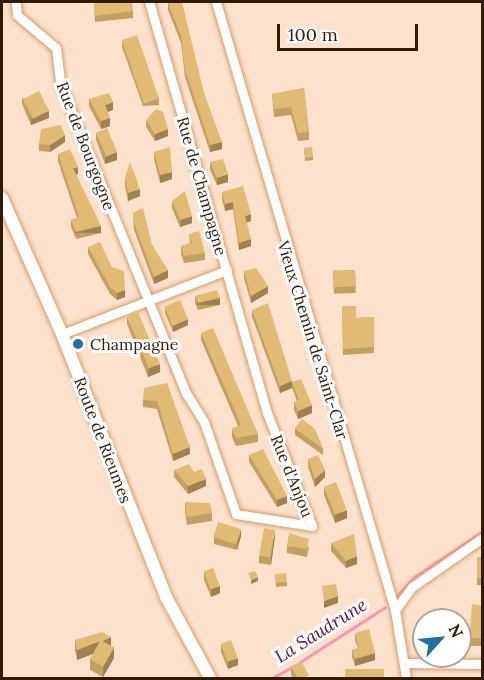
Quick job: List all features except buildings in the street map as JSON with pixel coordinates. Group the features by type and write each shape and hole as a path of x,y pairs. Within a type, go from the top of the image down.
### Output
{"main road":[{"name":"Route de Rieumes","path":"2,198 62,334 166,597 210,678"}],"street":[{"name":"Rue de Bourgogne","path":"16,2 17,15 56,48 60,83 148,303"},
{"name":"Rue de Champagne","path":"62,334 148,303 227,270 149,2"},
{"name":"Vieux Chemin de Saint-Clar","path":"216,2 395,610 406,678"},
{"name":"Rue d'Anjou","path":"148,303 186,393 204,422 236,514 312,526 267,413 227,270"},
{"path":"395,610 412,587 483,538"},
{"path":"405,663 483,664"}],"waterway":[{"name":"La Saudrune","path":"395,598 414,577 482,532"},
{"name":"La Saudrune","path":"300,662 385,607"},
{"name":"La Saudrune","path":"272,678 294,666"}],"place":[{"name":"Champagne","path":"78,344"}]}
